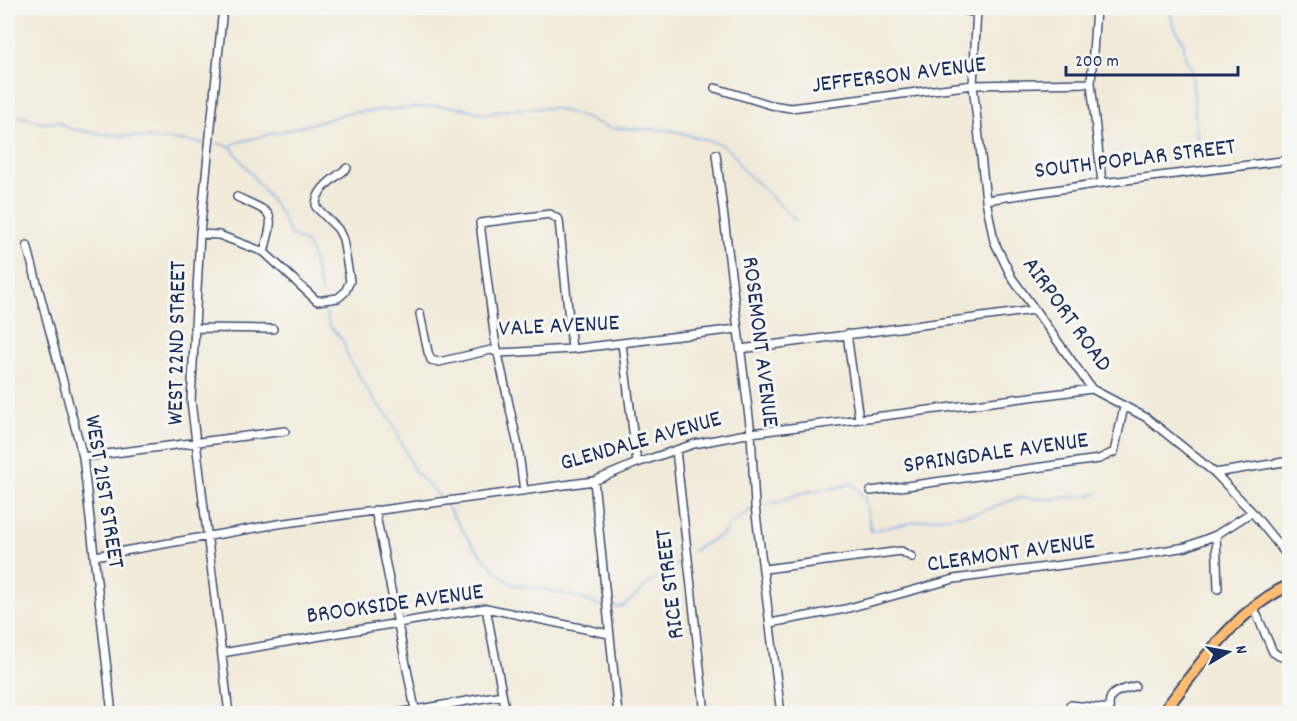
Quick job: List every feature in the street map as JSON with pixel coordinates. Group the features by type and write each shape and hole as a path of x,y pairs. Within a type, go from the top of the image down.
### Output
{"main road":[{"path":"1162,714 1230,630 1253,606 1290,585"}],"street":[{"name":"WEST 22ND STREET","path":"221,8 200,234 191,401 230,714"},
{"path":"955,8 977,10"},
{"path":"1096,8 1091,83 1102,183"},
{"path":"1283,8 1290,13"},
{"name":"AIRPORT ROAD","path":"977,10 973,85 986,200 997,248 1012,278 1092,389 1147,418 1215,473 1252,512 1290,559"},
{"name":"JEFFERSON AVENUE","path":"715,88 771,105 791,108 973,85 1091,83"},
{"name":"ROSEMONT AVENUE","path":"716,154 751,433 755,506 765,569 781,714"},
{"name":"SOUTH POPLAR STREET","path":"986,200 1290,160"},
{"path":"200,234 219,235 264,252 317,301 338,298 345,292 350,281 343,239 338,229 316,207 315,200 318,192 346,168"},
{"path":"237,197 263,209 270,215 272,223 264,252"},
{"path":"524,491 518,446 486,282 480,223 550,214 559,220 572,349"},
{"name":"WEST 21ST STREET","path":"27,245 83,457 112,714"},
{"path":"741,349 1034,310"},
{"name":"VALE AVENUE","path":"420,314 431,360 439,362 491,350 499,353 572,349 737,329"},
{"path":"194,328 273,329"},
{"path":"847,334 859,419"},
{"path":"622,344 638,463"},
{"name":"GLENDALE AVENUE","path":"95,556 278,524 594,481 694,444 751,433 1092,389"},
{"name":"SPRINGDALE AVENUE","path":"871,491 1099,459 1114,452 1124,407"},
{"path":"83,457 285,431"},
{"name":"RICE STREET","path":"676,450 705,714"},
{"path":"1215,473 1290,461"},
{"path":"594,481 618,714"},
{"path":"375,510 416,711"},
{"name":"CLERMONT AVENUE","path":"770,623 845,609 954,579 1186,547 1216,535 1252,512"},
{"path":"1216,535 1218,589"},
{"path":"765,569 902,551 912,557"},
{"path":"1253,606 1273,652 1290,659"},
{"path":"486,608 506,714"},
{"name":"BROOKSIDE AVENUE","path":"222,652 486,608 609,634"},
{"path":"1070,705 1110,711 1108,701 1110,696 1115,692 1135,686"},
{"path":"391,714 502,695"}],"waterway":[{"path":"1169,8 1173,24 1184,43 1185,57 1192,70 1198,148"},
{"path":"231,147 235,143 327,120 345,113 438,106 463,108 485,114 513,109 552,108 610,128 670,130 723,145 735,156 741,168 796,220"},
{"path":"8,116 25,117 41,123 59,122 70,129 103,134 204,143"},
{"path":"217,143 231,147 280,212 290,234 306,243 311,253 322,295"},
{"path":"324,305 329,325 344,342 347,355 371,396 391,420 414,470 442,499"},
{"path":"763,505 777,503 806,492 852,483 865,499 871,531 929,519 978,513 1017,498 1052,499 1098,494"},
{"path":"447,506 467,537 513,585 547,590 601,605"},
{"path":"692,551 725,533 727,527 751,509"},
{"path":"611,608 624,606 646,586 683,559"}]}
